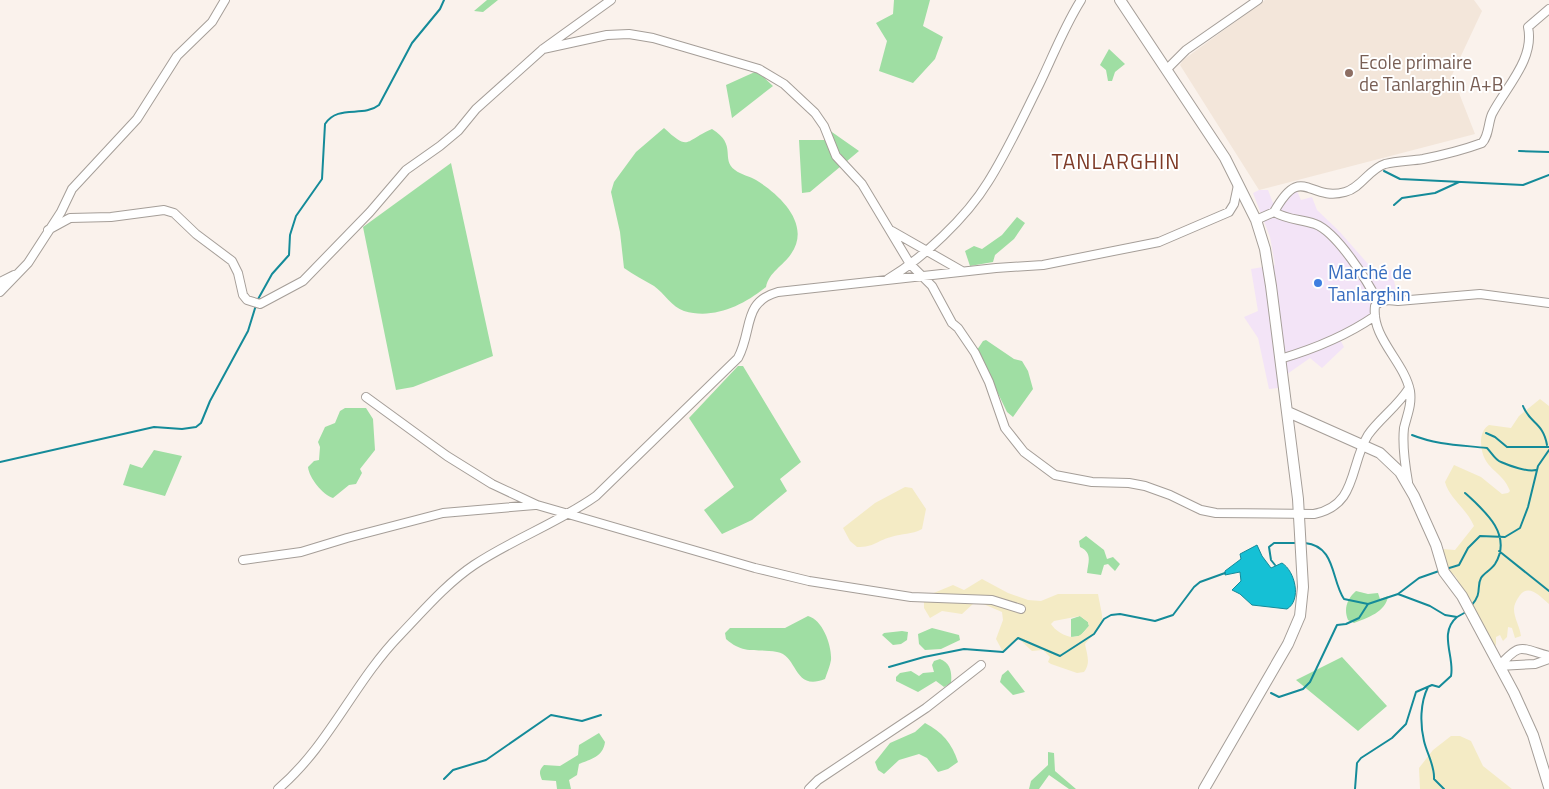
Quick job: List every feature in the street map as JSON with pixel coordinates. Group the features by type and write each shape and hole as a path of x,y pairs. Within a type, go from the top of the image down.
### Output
{"street":[{"path":"0,292 28,263 61,212 72,189 137,119 178,56 212,22 225,0"},
{"path":"48,230 70,218 111,217 164,210 174,213 196,234 232,261 238,273 243,295 247,300 260,304 303,281 370,212 406,170 458,131 476,109 544,49 611,0"},
{"path":"886,280 910,264 961,216 987,184 1039,85 1063,28 1081,0"},
{"path":"1120,0 1225,158 1239,182 1256,220 1265,249 1300,512 1303,586 1298,622 1288,644 1204,789"},
{"path":"1166,70 1186,50 1258,0"},
{"path":"1256,220 1274,212 1284,194 1294,187 1325,192 1345,192 1356,187 1369,174 1385,164 1425,158 1482,144 1492,115 1520,68 1530,42 1528,27 1549,8"},
{"path":"544,49 607,35 629,34 653,38 759,69 784,84 815,113 824,126 836,156 862,184 910,264 924,276 941,300 952,322 975,353 989,382 1005,428 1014,442 1040,466 1055,475 1145,486 1208,512 1300,512 1314,514 1338,505 1354,474 1368,435 1398,403 1409,388"},
{"path":"278,789 309,759 390,646 458,578 506,547 570,513 617,478 738,358 743,349 754,305 759,300 778,292 1043,265 1159,242 1229,212 1234,204 1239,182"},
{"path":"1274,212 1290,220 1320,227 1357,264 1378,302"},
{"path":"889,228 964,272"},
{"path":"0,282 18,272"},
{"path":"1409,488 1404,461 1404,436 1410,410 1409,388 1375,316 1375,306 1378,302 1389,299 1398,301 1480,294 1549,303"},
{"path":"1280,359 1303,352 1346,334 1375,316"},
{"path":"366,397 469,470 492,484 538,505 755,568 809,581 911,597 992,600 1021,609"},
{"path":"1288,412 1364,446 1392,463 1409,488 1436,545 1444,572 1462,596 1533,734 1549,786"},
{"path":"243,560 301,552 444,513 538,505"},
{"path":"1499,666 1514,650 1520,648 1549,658"},
{"path":"1499,666 1535,664 1549,658"},
{"path":"809,789 818,780 926,708 982,665"}],"shaded area":[{"path":"1265,0 1474,0 1482,11 1452,75 1475,134 1259,190 1180,65 1183,60"},
{"path":"1259,190 1268,190 1273,203 1297,191 1301,200 1312,197 1317,210 1339,231 1376,273 1392,270 1398,301 1378,302 1374,312 1339,337 1344,347 1322,368 1310,358 1283,377 1285,387 1269,389 1258,338 1244,317 1258,311 1251,269 1275,265 1270,237 1253,193"}],"green space":[{"path":"487,0 498,0 483,12 474,11"},
{"path":"894,0 930,0 923,26 943,37 935,59 913,83 879,71 887,41 876,23 893,14"},
{"path":"1109,49 1125,64 1115,72 1112,81 1108,81 1106,70 1100,65"},
{"path":"757,71 773,86 732,118 726,85"},
{"path":"664,128 683,142 687,142 712,129 720,135 727,146 731,166 737,172 756,180 774,193 790,211 795,221 798,232 796,243 788,258 770,277 766,287 748,300 728,309 706,314 684,311 654,286 624,268 620,232 611,192 614,182 636,152"},
{"path":"829,130 859,151 810,192 802,193 799,140 824,140"},
{"path":"451,163 493,356 413,387 396,390 363,227"},
{"path":"1017,217 1025,223 1014,239 995,255 993,262 970,266 965,251 974,246 982,249 1002,235"},
{"path":"986,340 1014,359 1022,361 1028,371 1033,389 1013,417 1007,412 977,350 983,341"},
{"path":"738,366 743,366 801,462 780,479 787,491 752,520 722,534 704,510 734,487 689,418"},
{"path":"345,408 366,408 373,419 375,450 360,469 362,473 356,484 349,485 333,498 317,486 308,467 314,461 319,460 320,447 318,442 325,427 335,423 340,411"},
{"path":"154,450 182,456 165,496 123,485 130,464 142,468"},
{"path":"1086,536 1104,550 1107,559 1113,557 1120,564 1115,571 1108,564 1104,565 1101,575 1087,573 1088,555 1080,547 1079,541"},
{"path":"1356,591 1368,594 1378,593 1380,599 1388,596 1380,610 1354,623 1348,620 1346,607"},
{"path":"808,616 818,623 826,634 831,654 825,679 815,682 807,681 801,677 789,659 784,655 777,652 744,649 726,639 725,633 730,628 785,628"},
{"path":"1080,616 1088,622 1089,626 1080,636 1071,637 1071,619"},
{"path":"932,628 959,635 960,640 941,649 925,650 919,644 918,634"},
{"path":"908,632 907,640 901,644 893,645 882,635 884,633"},
{"path":"1342,657 1387,706 1358,731 1296,680"},
{"path":"940,659 949,666 951,672 951,683 944,687 936,681 918,692 896,681 896,677 900,673 911,671 919,676 923,673 934,672 932,665 934,661"},
{"path":"1008,670 1025,692 1013,695 1000,682 1002,675"},
{"path":"925,723 946,739 953,749 958,762 948,769 938,772 927,758 919,754 899,760 884,774 878,770 875,762 890,743 915,732"},
{"path":"599,733 605,742 602,751 596,757 579,764 577,775 569,780 571,789 557,789 556,781 542,780 540,772 544,765 560,766 578,755 579,745"},
{"path":"1048,752 1054,753 1055,771 1076,789 1069,789 1049,775 1039,789 1029,789 1031,781 1048,765"}],"sand":[{"path":"1540,399 1549,406 1549,604 1529,590 1522,593 1514,606 1521,636 1515,638 1512,628 1508,627 1507,637 1503,641 1500,635 1496,637 1496,645 1492,648 1456,577 1453,574 1449,575 1441,559 1444,553 1442,549 1455,550 1474,526 1450,493 1445,482 1454,465 1481,477 1502,494 1508,493 1510,491 1502,478 1485,459 1482,452 1482,435 1485,428 1489,425 1511,428 1519,416"},
{"path":"905,487 912,488 926,509 922,529 891,537 868,546 857,547 850,541 843,528 875,503"},
{"path":"982,579 1008,593 1028,600 1041,601 1058,594 1098,594 1102,622 1097,631 1085,644 1088,662 1086,669 1084,672 1077,673 1051,664 1048,662 1050,657 1043,650 1032,651 1018,638 1003,652 996,639 1003,620 1002,612 981,603 974,603 962,614 942,611 930,618 924,608 924,597 953,585 964,590","holes":["1080,616 1088,622 1089,626 1082,634 1076,637 1060,633 1051,624 1054,621"]},
{"path":"1451,736 1460,736 1471,741 1483,766 1512,789 1420,789 1419,768 1433,750"}],"water":[{"path":"1257,545 1271,568 1282,563 1290,572 1295,586 1295,593 1292,605 1287,609 1252,605 1240,594 1232,590 1241,581 1240,572 1225,575 1225,571 1241,559 1240,554"}],"waterway":[{"path":"257,301 272,274 289,255 290,235 296,216 322,179 325,124 337,114 366,111 379,105 412,43 440,9 444,0"},
{"path":"1519,151 1549,152"},
{"path":"1384,171 1400,179 1523,185 1549,175"},
{"path":"1394,205 1402,198 1435,193 1459,182"},
{"path":"0,462 154,427 182,429 196,427 201,423 210,401 248,331 256,305"},
{"path":"1523,406 1543,432 1547,445"},
{"path":"1486,433 1495,437 1507,447 1549,447"},
{"path":"1412,435 1440,443 1487,448 1499,461 1514,467 1536,470"},
{"path":"1446,569 1459,565 1468,548 1480,536 1505,537 1520,528 1528,507 1538,466 1549,450"},
{"path":"1465,493 1494,524 1501,543 1500,553 1495,564 1481,578 1477,597 1471,606"},
{"path":"1275,565 1271,560 1269,547 1274,543 1298,543"},
{"path":"1305,543 1315,545 1328,557 1344,599 1368,604"},
{"path":"1499,551 1549,591"},
{"path":"1398,594 1419,578 1439,571"},
{"path":"889,667 924,657 964,649 1003,652 1018,638 1060,656 1094,634 1104,619 1111,615 1120,614 1155,621 1173,615 1200,582 1225,573"},
{"path":"1271,693 1279,697 1303,689 1310,682 1337,625 1346,624 1359,618 1368,604 1398,594 1430,606 1445,615 1457,617 1466,612"},
{"path":"1355,789 1357,763 1361,758 1392,738 1406,724 1416,692 1432,685 1439,687 1451,676 1452,669 1448,638 1451,623 1457,617"},
{"path":"1428,687 1422,707 1421,721 1423,734 1434,779 1444,789"},
{"path":"444,779 453,770 486,760 551,715 582,721 601,715"}],"place":[{"name":"Ecole primaire de Tanlarghin A+B","path":"1349,73"},
{"name":"Marché de Tanlarghin","path":"1318,283"}],"district":[{"name":"TANLARGHIN","path":"1116,162"}]}
